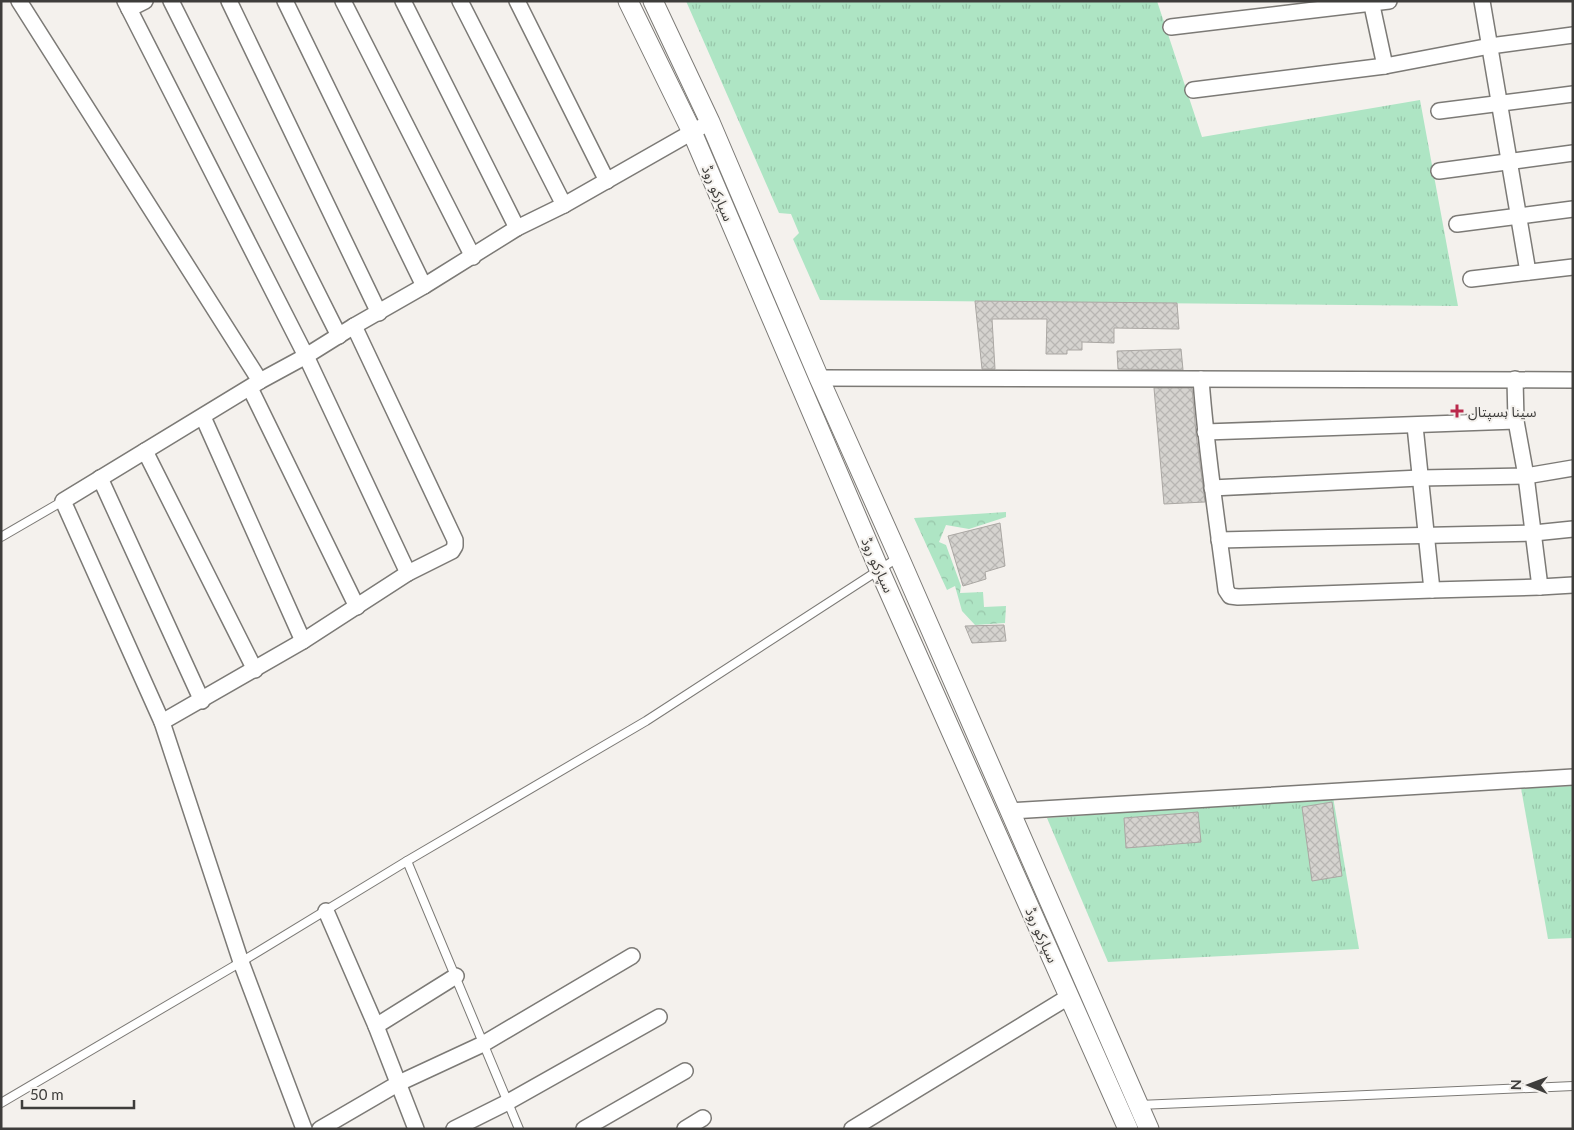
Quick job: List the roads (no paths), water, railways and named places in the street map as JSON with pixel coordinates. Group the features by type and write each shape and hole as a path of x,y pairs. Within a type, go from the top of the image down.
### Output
{"street":[{"path":"18,1 255,384 357,606"},
{"path":"145,1 127,5 306,356 408,574"},
{"path":"171,1 339,336"},
{"path":"229,1 379,313"},
{"path":"285,1 424,286"},
{"path":"343,1 473,257"},
{"path":"404,1 518,228"},
{"path":"460,1 564,205"},
{"path":"517,1 607,182"},
{"name":"سپارکو روڈ","path":"628,1 692,132 880,569 1128,1129"},
{"name":"سپارکو روڈ","path":"653,1 710,122 819,378 1149,1129"},
{"path":"1171,27 1389,1"},
{"path":"1482,1 1528,272"},
{"path":"1371,2 1385,66"},
{"path":"1193,90 1385,66 1490,46 1573,35"},
{"path":"1439,112 1573,94"},
{"path":"304,1129 242,962 162,722 62,501 255,384 473,257 518,228 607,182 710,122"},
{"path":"1439,171 1573,153"},
{"path":"1457,224 1573,209"},
{"path":"1471,279 1573,267"},
{"path":"162,722 255,670 408,574 452,550 455,546 454,540 354,326"},
{"path":"819,378 1573,380"},
{"path":"1201,378 1212,488 1226,590 1230,596 1573,585"},
{"path":"1515,380 1516,421 1526,476 1540,587"},
{"path":"203,417 303,641"},
{"path":"1205,432 1516,421"},
{"path":"1415,426 1432,590"},
{"path":"145,451 255,670"},
{"path":"1212,488 1420,478 1526,476 1573,468"},
{"path":"100,478 202,701"},
{"path":"1219,540 1534,533 1573,529"},
{"path":"1010,810 1573,777"},
{"path":"326,911 376,1026 416,1129"},
{"path":"320,1129 399,1083 483,1044 632,956"},
{"path":"376,1026 456,976"},
{"path":"852,1129 1070,996"},
{"path":"454,1129 508,1102 659,1017"},
{"path":"584,1129 685,1071"},
{"path":"686,1129 703,1118"}],"lane":[{"path":"1,537 62,501"},
{"path":"1,1103 242,962 407,861 646,720 899,557"},
{"path":"407,861 519,1129"},
{"path":"1139,1106 1573,1086"}],"place":[{"name":"سینا ہسپتال","path":"1457,411"}]}
